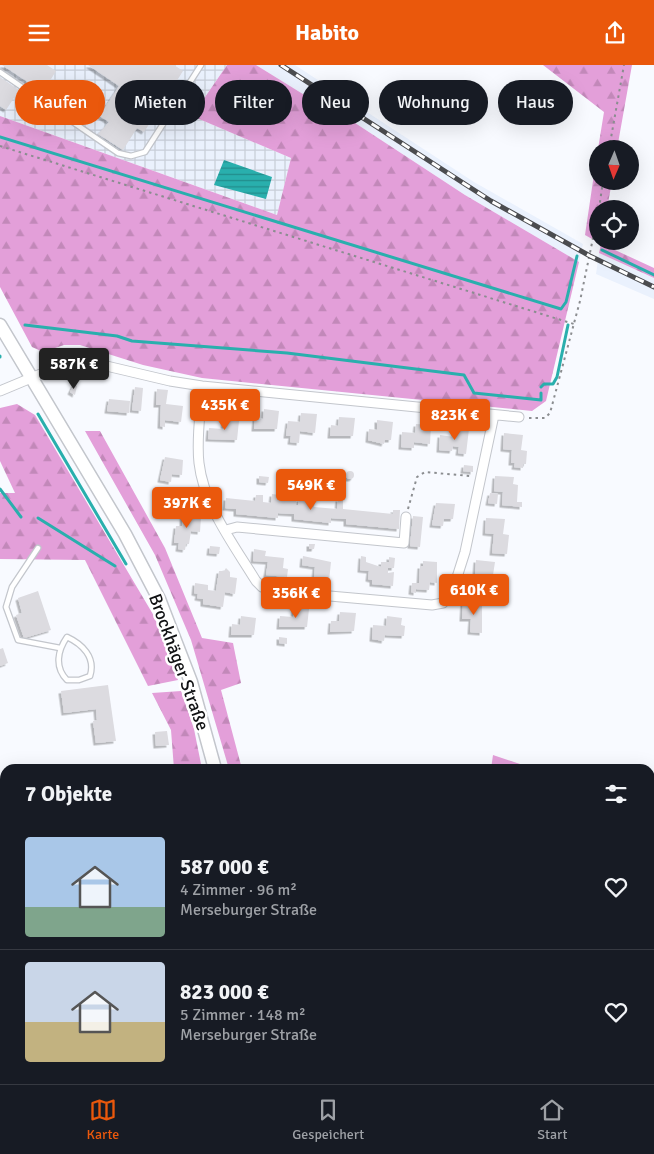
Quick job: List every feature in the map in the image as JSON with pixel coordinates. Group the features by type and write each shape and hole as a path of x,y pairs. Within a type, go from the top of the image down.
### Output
{"main road":[{"name":"Brockhäger Straße","path":"0,325 125,534 159,599 191,683 214,764"}],"street":[{"path":"0,391 73,363 98,364 170,381 202,386 519,417"},
{"path":"202,386 198,443 199,464 211,503 256,581 262,587 273,591 432,605 443,603 452,593 465,552 494,415"},
{"path":"226,530 237,527 404,543 406,517"}],"lane":[{"path":"0,72 118,153 131,156 144,152 201,65"},
{"path":"38,548 12,587 6,607 18,640 60,648"},
{"path":"67,637 80,643 90,657 92,669 90,676 79,680 67,679 62,675 59,663 60,648 67,637"}],"path":[{"path":"611,140 624,65"},
{"path":"0,146 574,324"},
{"path":"538,418 545,418 550,413 574,324 590,250"},
{"path":"406,517 417,477 425,472 480,477"}],"shaded area":[{"path":"0,65 227,65 205,97 205,80 115,80 115,125 205,125 205,122 291,158 277,215 25,125 105,125 105,80 15,80 15,121 0,116"},
{"path":"256,65 295,65 318,80 302,80 302,93 292,87 292,80 280,80"},
{"path":"369,113 379,120 379,125 387,125 474,182 583,244 579,262 465,195 358,125 369,125"},
{"path":"599,253 654,278 654,299 596,274"}],"green space":[{"path":"227,65 256,65 280,80 217,80"},
{"path":"543,65 632,65 619,140 599,140 604,112 573,88 573,80 562,80"},
{"path":"215,82 215,125 292,125 292,87 302,93 302,125 358,125 465,195 579,262 546,401 532,411 202,378 143,365 80,345 64,345 43,352 32,347 0,287 0,116 15,121 15,125 25,125 277,215 291,158 205,122 205,97"},
{"path":"592,190 610,190 609,200 590,200"},
{"path":"589,208 589,237 585,235"},
{"path":"600,250 615,250 654,268 654,278 599,253"},
{"path":"17,404 35,415 154,616 178,680 148,686 85,560 0,559 0,493 15,493 0,461 0,408"},
{"path":"85,431 100,431 165,548 202,638 233,643 241,683 221,690 241,764 228,764 191,640 155,555"},
{"path":"181,691 194,729 201,764 174,764 171,730 152,693"},
{"path":"493,755 520,764 492,764"}],"water":[{"path":"224,160 272,177 266,199 214,185"}],"building":[{"path":"2,65 47,65 56,71 50,80 25,80"},
{"path":"88,65 174,65 183,71 177,80 115,80 115,83"},
{"path":"0,77 15,87 15,96 6,110 0,106"},
{"path":"115,92 115,125 148,125 144,132 137,128 123,150 98,134 109,122 105,119 105,107"},
{"path":"74,384 77,386 75,395 70,392"},
{"path":"135,387 143,388 141,411 132,410"},
{"path":"157,389 168,390 166,404 183,406 181,422 165,420 165,427 160,426 161,405 156,405"},
{"path":"109,399 130,401 129,413 107,411"},
{"path":"264,409 279,411 277,429 254,429 255,418 263,419"},
{"path":"301,413 317,414 315,433 300,431 299,443 290,442 291,436 286,436 288,421 300,422"},
{"path":"339,417 355,418 353,436 330,436 331,425 338,426"},
{"path":"224,420 239,421 237,440 208,439 209,428 223,429"},
{"path":"377,420 393,422 391,440 385,440 384,444 368,440 369,429 377,430"},
{"path":"416,424 431,425 430,444 414,442 414,448 401,447 402,432 415,433"},
{"path":"454,427 469,429 466,454 458,453 459,447 453,446 452,451 439,450 440,435 454,437"},
{"path":"504,433 523,435 521,450 527,451 526,464 523,464 523,468 514,467 515,463 511,463 512,450 503,449"},
{"path":"165,457 183,460 182,475 172,474 171,482 160,480"},
{"path":"464,465 473,466 473,472 463,471"},
{"path":"350,471 354,475 350,479 346,475"},
{"path":"259,476 269,477 268,483 259,482"},
{"path":"495,476 514,477 513,484 518,485 517,502 522,502 522,507 502,505 503,492 494,491"},
{"path":"280,487 286,488 284,504 287,490 296,491 296,505 298,505 299,499 315,500 314,507 337,509 338,499 343,500 343,509 393,514 393,510 400,510 399,529 346,524 346,519 331,518 331,523 294,519 294,514 278,513 278,518 236,514 236,509 225,508 226,498 255,501 256,495 263,495 263,502 271,503 272,494 280,495"},
{"path":"490,493 498,494 497,504 488,503"},
{"path":"436,503 455,504 453,519 444,519 443,526 432,525"},
{"path":"183,509 191,510 191,516 201,517 200,532 191,531 189,544 186,544 185,550 178,549 179,543 174,543 176,526 182,526"},
{"path":"413,516 423,517 420,547 410,546"},
{"path":"486,518 505,519 503,534 509,535 507,554 492,553 494,534 485,533"},
{"path":"309,544 315,544 314,549 309,549"},
{"path":"210,546 220,547 219,554 209,553"},
{"path":"254,549 266,551 265,556 284,558 283,568 288,569 287,577 266,575 268,562 253,561"},
{"path":"303,556 331,562 329,581 314,579 315,567 302,565"},
{"path":"361,556 366,557 366,562 381,567 381,562 389,562 389,557 395,558 394,568 388,568 388,573 394,572 393,586 372,584 372,580 368,579 369,571 360,570"},
{"path":"476,560 495,562 493,575 503,576 502,591 483,589 484,576 475,575"},
{"path":"423,561 437,562 437,583 430,582 429,590 416,589 416,593 411,592 412,583 419,583 420,566 423,566"},
{"path":"226,568 230,572 230,577 237,578 235,594 225,592 223,607 203,604 203,599 197,598 198,594 194,593 195,583 208,585 208,590 216,591 219,571 224,571"},
{"path":"38,591 51,630 24,638 16,615 22,613 18,598"},
{"path":"463,603 482,604 482,633 470,632 471,619 462,619"},
{"path":"294,608 309,609 307,627 279,627 280,616 293,617"},
{"path":"340,612 356,613 354,631 330,632 331,621 339,621"},
{"path":"241,616 256,618 254,635 231,635 232,624 240,625"},
{"path":"387,616 402,618 401,625 405,626 404,636 385,635 384,641 372,639 373,625 386,626"},
{"path":"279,637 287,638 287,644 279,643"},
{"path":"3,648 8,663 0,666 0,649"},
{"path":"108,685 116,741 96,743 93,721 97,720 96,709 64,713 61,691"},
{"path":"167,731 169,745 156,746 155,732"}],"waterway":[{"path":"0,137 561,309 566,302 577,256"},
{"path":"602,250 654,275"},
{"path":"25,325 117,336 132,341 287,353 464,375 474,393 541,400 541,393"},
{"path":"541,387 544,384 553,384 557,377 568,325"},
{"path":"38,414 126,564"},
{"path":"0,489 21,517"},
{"path":"38,518 115,566"}],"railway":[{"path":"281,65 491,201 590,256 654,287"}]}
